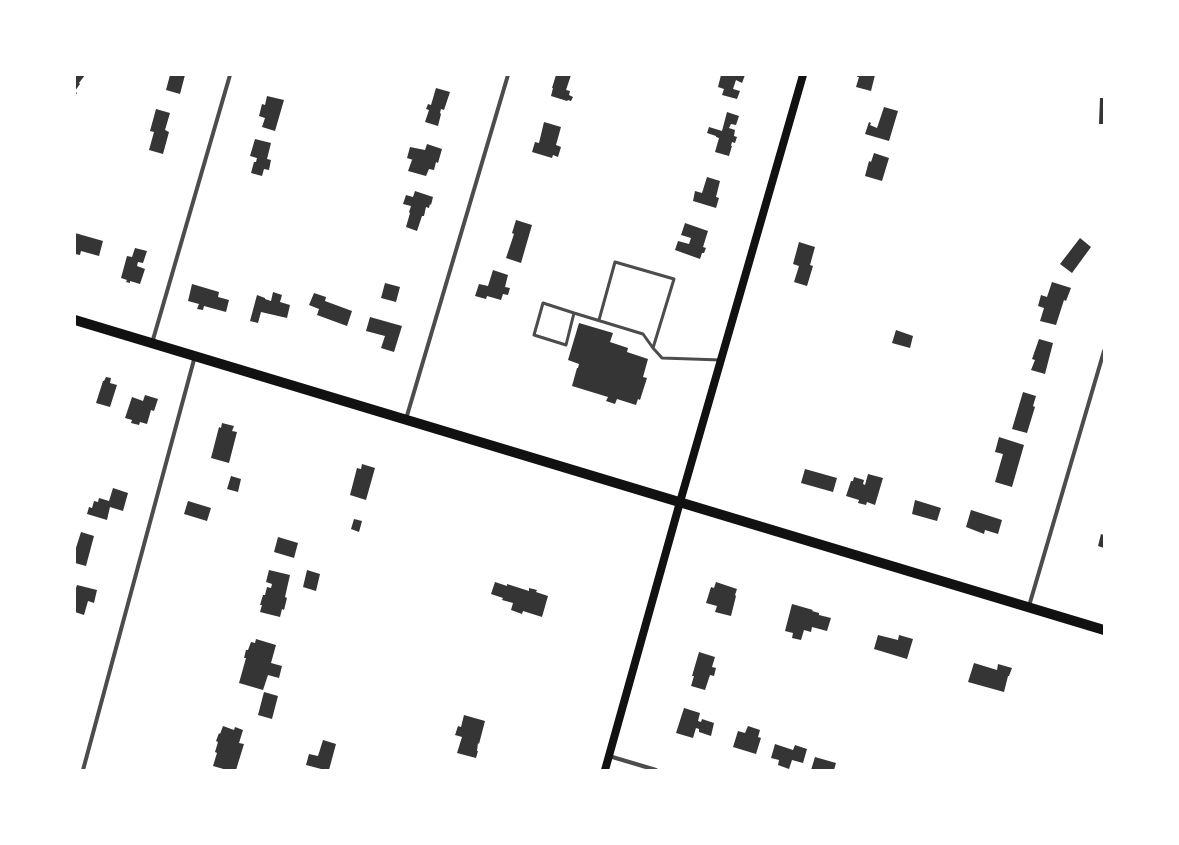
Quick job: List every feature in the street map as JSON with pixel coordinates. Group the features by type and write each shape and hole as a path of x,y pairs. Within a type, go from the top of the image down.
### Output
{"main road":[{"path":"605,770 680,502 803,75"},
{"path":"75,320 1104,630"}],"street":[{"path":"152,343 230,75"},
{"path":"406,419 508,75"},
{"path":"1029,607 1104,351"},
{"path":"83,770 195,356"},
{"path":"609,756 656,770"}],"lane":[{"path":"598,320 615,262 674,279 653,348"},
{"path":"574,313 566,345 534,335 543,303 643,334 662,358 721,360"}],"building":[{"path":"75,75 85,75 75,91"},
{"path":"170,75 185,75 180,94 166,90"},
{"path":"556,75 571,75 566,90 570,91 569,95 573,97 571,101 551,96"},
{"path":"721,75 745,75 742,83 736,80 733,89 740,91 737,99 722,95 724,89 718,87"},
{"path":"858,75 875,75 871,91 856,87 859,77 857,77"},
{"path":"436,88 450,92 444,110 441,109 438,126 425,122 429,110 426,109 428,104 431,105"},
{"path":"267,96 284,100 275,131 262,127 265,118 259,116 262,104 265,105"},
{"path":"1100,98 1104,98 1104,124 1099,124"},
{"path":"884,107 898,111 889,141 865,134 869,122 871,123 870,125 877,128"},
{"path":"156,109 170,113 165,130 169,132 163,154 149,150 154,132 150,131"},
{"path":"727,112 739,116 736,125 731,124 729,128 735,130 734,136 737,137 735,143 732,142 729,156 715,152 719,138 707,133 709,127 722,131"},
{"path":"544,122 561,127 556,145 561,147 558,157 553,155 552,158 532,152 535,142 539,143"},
{"path":"255,139 271,143 267,159 271,160 269,170 264,169 262,176 251,173 254,162 256,162 257,158 250,156"},
{"path":"427,144 442,149 438,163 436,162 434,170 429,169 426,176 408,171 413,160 407,158 410,147 425,150"},
{"path":"874,153 889,158 882,181 865,176 869,161 871,162"},
{"path":"707,177 720,181 716,197 719,198 716,208 693,201 695,191 702,193"},
{"path":"415,191 433,197 429,208 426,207 424,216 422,216 417,231 406,227 411,206 403,204 406,195 413,197"},
{"path":"516,220 532,225 521,263 506,258 514,234 512,233"},
{"path":"685,223 708,231 703,247 706,248 700,259 675,250 678,241 689,244 691,238 681,235"},
{"path":"75,233 103,241 99,256 81,251 80,255 75,254"},
{"path":"1080,238 1091,247 1072,273 1060,264"},
{"path":"799,242 815,247 810,265 813,266 807,286 794,282 799,266 793,264"},
{"path":"135,248 147,251 143,263 138,262 137,266 145,269 140,284 130,281 130,283 126,282 127,280 121,278 127,256 132,257"},
{"path":"493,270 508,275 505,287 510,288 508,295 503,294 501,300 487,296 486,299 475,296 479,284 488,286"},
{"path":"1052,282 1071,288 1066,301 1064,300 1056,325 1040,321 1044,308 1038,306 1041,295 1047,297"},
{"path":"385,283 400,287 396,302 381,298"},
{"path":"192,284 219,292 218,297 229,300 226,312 204,306 203,310 197,309 199,304 188,301"},
{"path":"273,292 282,295 280,302 290,305 287,318 261,312 258,323 250,321 257,295 271,301"},
{"path":"314,293 326,297 325,301 352,311 347,326 317,315 319,309 309,305"},
{"path":"370,317 402,326 394,352 381,348 385,336 366,331"},
{"path":"579,323 613,333 610,342 628,348 627,352 648,359 643,377 647,378 640,400 638,399 636,405 617,399 615,404 606,401 608,397 572,386 579,364 568,360"},
{"path":"896,330 913,336 910,348 892,343"},
{"path":"1039,339 1053,343 1045,374 1031,370 1035,360 1032,359"},
{"path":"106,377 111,378 110,383 117,385 110,407 96,403 103,381"},
{"path":"1023,392 1036,396 1033,406 1035,407 1027,433 1012,429"},
{"path":"145,395 158,399 154,411 151,410 147,424 140,422 139,425 131,423 132,420 125,418 132,397 143,401"},
{"path":"222,423 234,426 232,431 237,432 229,463 211,458 219,427 221,428"},
{"path":"999,437 1024,445 1012,487 995,482 1003,454 995,452"},
{"path":"362,464 375,468 366,500 350,495 357,468 361,469"},
{"path":"805,469 837,478 833,492 801,483"},
{"path":"868,474 883,478 875,505 867,502 866,505 858,503 859,500 846,496 851,481 853,481 854,477 864,480 863,484 865,485"},
{"path":"231,476 241,479 238,492 227,489"},
{"path":"113,488 128,493 123,511 110,507 107,520 87,514 89,507 92,508 94,501 98,502 99,498 109,501"},
{"path":"915,500 941,508 937,521 912,514"},
{"path":"188,501 211,508 207,521 184,514"},
{"path":"971,510 1002,520 998,534 985,530 984,534 966,527"},
{"path":"354,519 362,521 359,532 351,529"},
{"path":"81,532 94,536 86,566 75,563 75,551"},
{"path":"1101,534 1104,535 1104,548 1098,546"},
{"path":"278,537 298,543 294,558 274,552"},
{"path":"269,570 290,575 285,597 287,598 284,610 282,609 280,617 260,612 262,605 260,605 263,595 265,595 267,587 271,588 272,584 266,582"},
{"path":"307,570 320,574 316,591 303,587"},
{"path":"495,582 529,591 529,588 537,590 536,592 548,596 542,617 523,611 522,614 511,610 513,603 502,600 503,598 491,594"},
{"path":"716,582 737,589 731,616 715,612 717,606 706,603 711,587 714,588"},
{"path":"77,585 97,590 94,603 88,601 84,615 75,612 75,591"},
{"path":"792,604 813,610 812,611 819,613 819,615 831,618 827,631 812,627 811,632 804,630 801,640 792,638 793,633 785,631"},
{"path":"878,635 898,640 899,635 913,639 907,659 874,649"},
{"path":"256,639 276,645 271,663 282,666 279,678 268,675 263,690 239,683 246,658 244,658 246,650 248,650 251,642 255,643"},
{"path":"699,652 715,657 712,667 716,668 714,676 710,675 705,690 691,686 694,676 692,676"},
{"path":"974,663 997,670 998,664 1012,668 1008,676 1004,692 968,682"},
{"path":"264,692 278,696 272,719 258,715"},
{"path":"684,708 700,713 698,721 701,722 702,719 714,723 711,736 699,732 699,729 696,728 693,738 676,733"},
{"path":"464,715 485,721 479,744 478,743 476,758 457,753 462,737 455,735 458,726 461,727"},
{"path":"223,726 234,730 235,727 243,730 239,743 244,744 236,770 227,770 213,766 217,753 215,752 218,742 216,741"},
{"path":"748,726 760,730 758,737 761,738 756,754 733,747 738,731 745,733"},
{"path":"323,740 336,744 329,770 306,765 309,754 318,756"},
{"path":"775,744 793,750 795,745 807,749 803,763 792,760 789,769 778,765 779,760 771,758"},
{"path":"815,757 836,763 834,770 811,770"}]}
